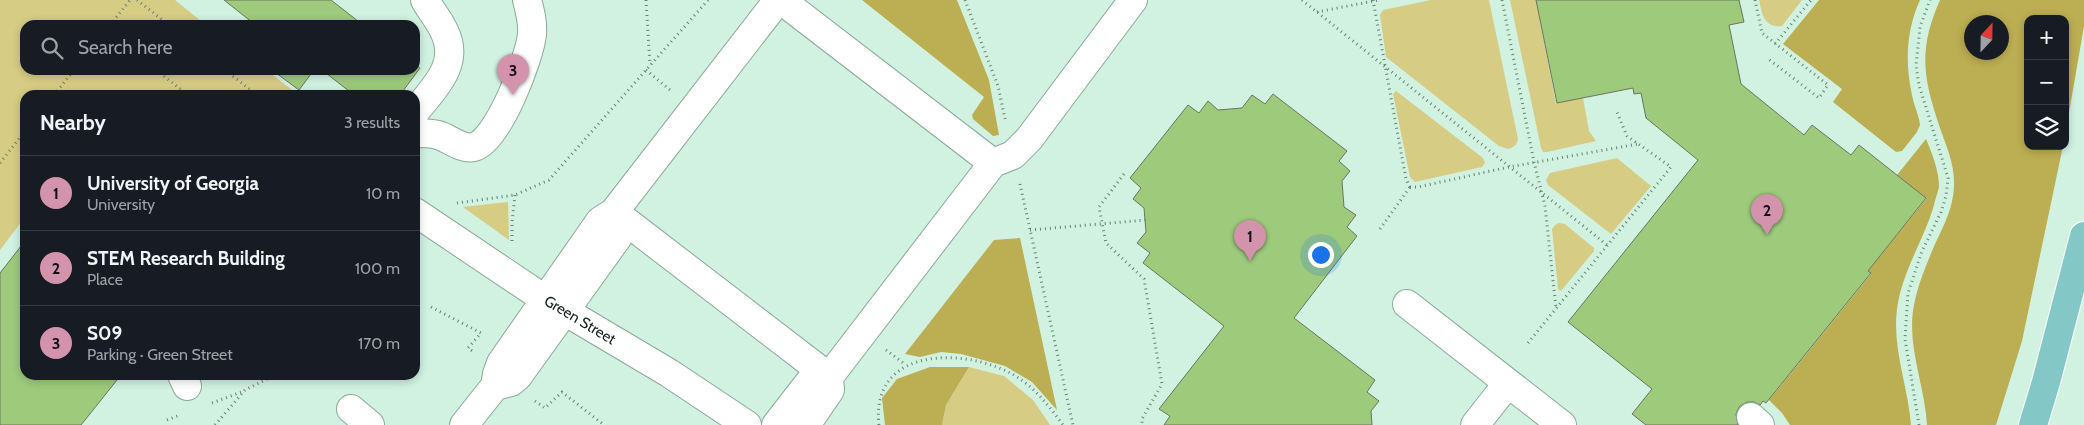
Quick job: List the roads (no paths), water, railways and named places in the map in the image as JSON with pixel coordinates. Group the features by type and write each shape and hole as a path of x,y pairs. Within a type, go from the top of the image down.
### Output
{"main road":[{"path":"2034,425 2084,236"}],"street":[{"path":"420,105 444,74 449,57 449,42 446,33 425,0"},
{"path":"420,133 438,135 463,146 470,147 478,145 486,138 508,104 524,70 532,33 531,15 527,0"},
{"path":"464,425 495,386 496,374 502,363 555,305 600,220 614,212 779,0 1003,159"},
{"path":"776,425 811,380 829,377 1003,159 1029,139 1133,0"},
{"path":"614,212 829,377 830,390 806,425"},
{"name":"Green Street","path":"420,215 555,305 669,373 747,425"},
{"path":"1407,304 1562,425"},
{"path":"1475,425 1508,383"}],"place":[{"name":"S09","path":"513,95"},
{"name":"STEM Research Building","path":"1767,235"},
{"name":"University of Georgia","path":"1250,261"}]}
